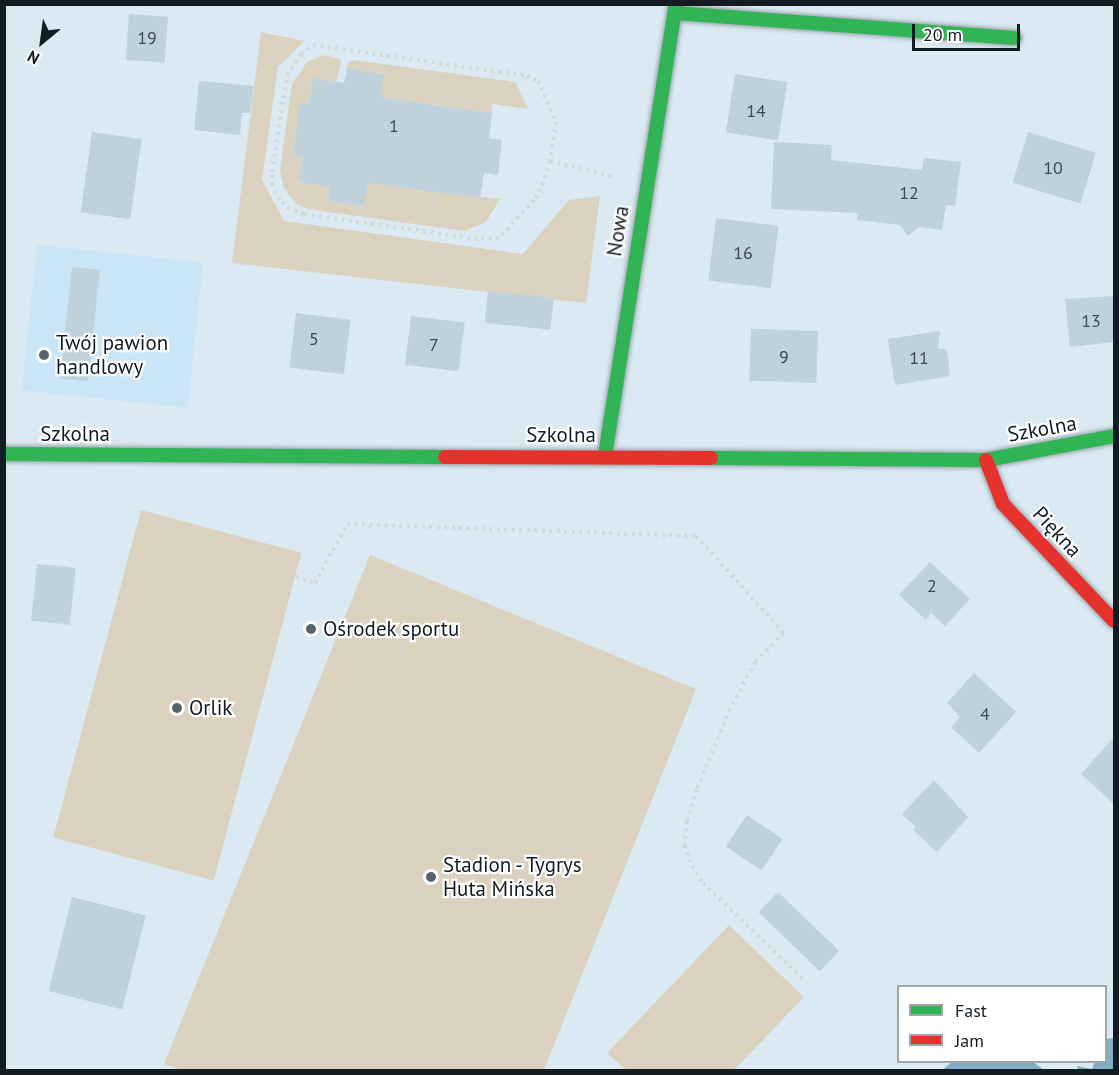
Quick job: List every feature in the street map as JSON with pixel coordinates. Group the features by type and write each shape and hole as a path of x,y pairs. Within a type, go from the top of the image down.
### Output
{"street":[{"name":"Nowa","path":"605,456 646,186 676,9 1014,38"},
{"name":"Szkolna","path":"4,454 986,460 1114,436"},
{"name":"Piękna","path":"986,460 1003,504 1114,621"}],"path":[{"path":"313,45 527,76 538,81 556,122 550,161 541,189 520,219 499,238 478,239 304,214 290,209 280,200 273,185 272,172 287,75 301,54 313,45"},
{"path":"550,161 646,186"},
{"path":"296,577 315,583 347,524 696,536 784,633 755,662 730,710 697,789 687,821 685,845 692,866 703,883 806,982"}],"shaded area":[{"path":"261,32 304,41 278,67 262,180 284,221 523,254 569,200 600,196 586,303 232,263"},
{"path":"323,55 340,59 341,62 336,82 313,79 309,104 300,103 293,156 302,158 298,182 330,187 328,201 364,206 368,183 500,199 486,222 464,231 307,209 296,204 283,186 280,170 292,84 307,62"},
{"path":"353,60 515,82 528,109 492,104 492,113 380,97 383,74 347,68 348,63"},
{"path":"37,245 203,262 188,408 22,390"},
{"name":"Orlik","path":"141,510 301,553 214,880 53,837"},
{"name":"Stadion - Tygrys Huta Mińska","path":"370,555 696,689 544,1070 180,1070 164,1064"},
{"path":"729,925 804,997 734,1070 626,1070 607,1053"},
{"path":"1114,1038 1114,1070 1078,1070 1077,1066 1092,1069 1095,1063 1107,1063 1107,1039"},
{"path":"951,1063 1034,1063 1044,1070 942,1070"}],"building":[{"path":"129,14 168,17 165,63 126,60"},
{"path":"347,68 384,74 380,97 492,113 489,138 502,140 498,175 484,173 480,198 368,183 364,206 328,201 330,187 298,182 302,158 293,156 300,102 309,104 313,78 344,83"},
{"path":"735,74 787,82 778,141 726,132"},
{"path":"199,81 254,86 250,113 242,113 240,135 194,130"},
{"path":"92,132 142,139 130,219 81,212"},
{"path":"1028,132 1096,153 1080,203 1013,183"},
{"path":"774,142 832,145 831,160 922,170 924,158 961,162 955,206 946,205 942,230 919,227 908,236 900,225 857,220 858,213 771,209"},
{"path":"716,218 779,226 771,288 708,281"},
{"path":"72,267 100,270 88,381 60,378"},
{"path":"488,291 554,298 550,330 485,323"},
{"path":"1114,296 1114,342 1070,347 1065,299"},
{"path":"296,313 351,320 344,374 289,368"},
{"path":"411,316 465,323 459,371 405,365"},
{"path":"751,329 818,331 816,383 749,381"},
{"path":"940,331 938,348 947,350 950,376 895,385 888,339"},
{"path":"930,562 970,599 945,626 931,613 926,620 899,595"},
{"path":"37,564 76,568 70,625 31,621"},
{"path":"974,673 1016,712 979,753 951,727 960,717 947,703"},
{"path":"1114,737 1114,804 1081,774"},
{"path":"934,780 968,817 937,852 913,830 916,827 902,814"},
{"path":"747,815 783,839 761,871 726,847"},
{"path":"778,892 839,951 820,971 759,912"},
{"path":"72,897 146,915 122,1010 49,991"}],"traffic: fast":[{"path":"605,456 676,4"},
{"path":"675,13 1014,38"},
{"path":"711,458 986,460 1114,436"},
{"path":"4,454 445,457"}],"traffic: jam":[{"path":"445,457 711,458"},
{"path":"986,460 1003,504 1114,621"}],"place":[{"name":"Twój pawion handlowy","path":"44,355"},
{"name":"Ośrodek sportu","path":"311,629"},
{"name":"Orlik","path":"177,708"},
{"name":"Stadion - Tygrys Huta Mińska","path":"431,877"}]}
